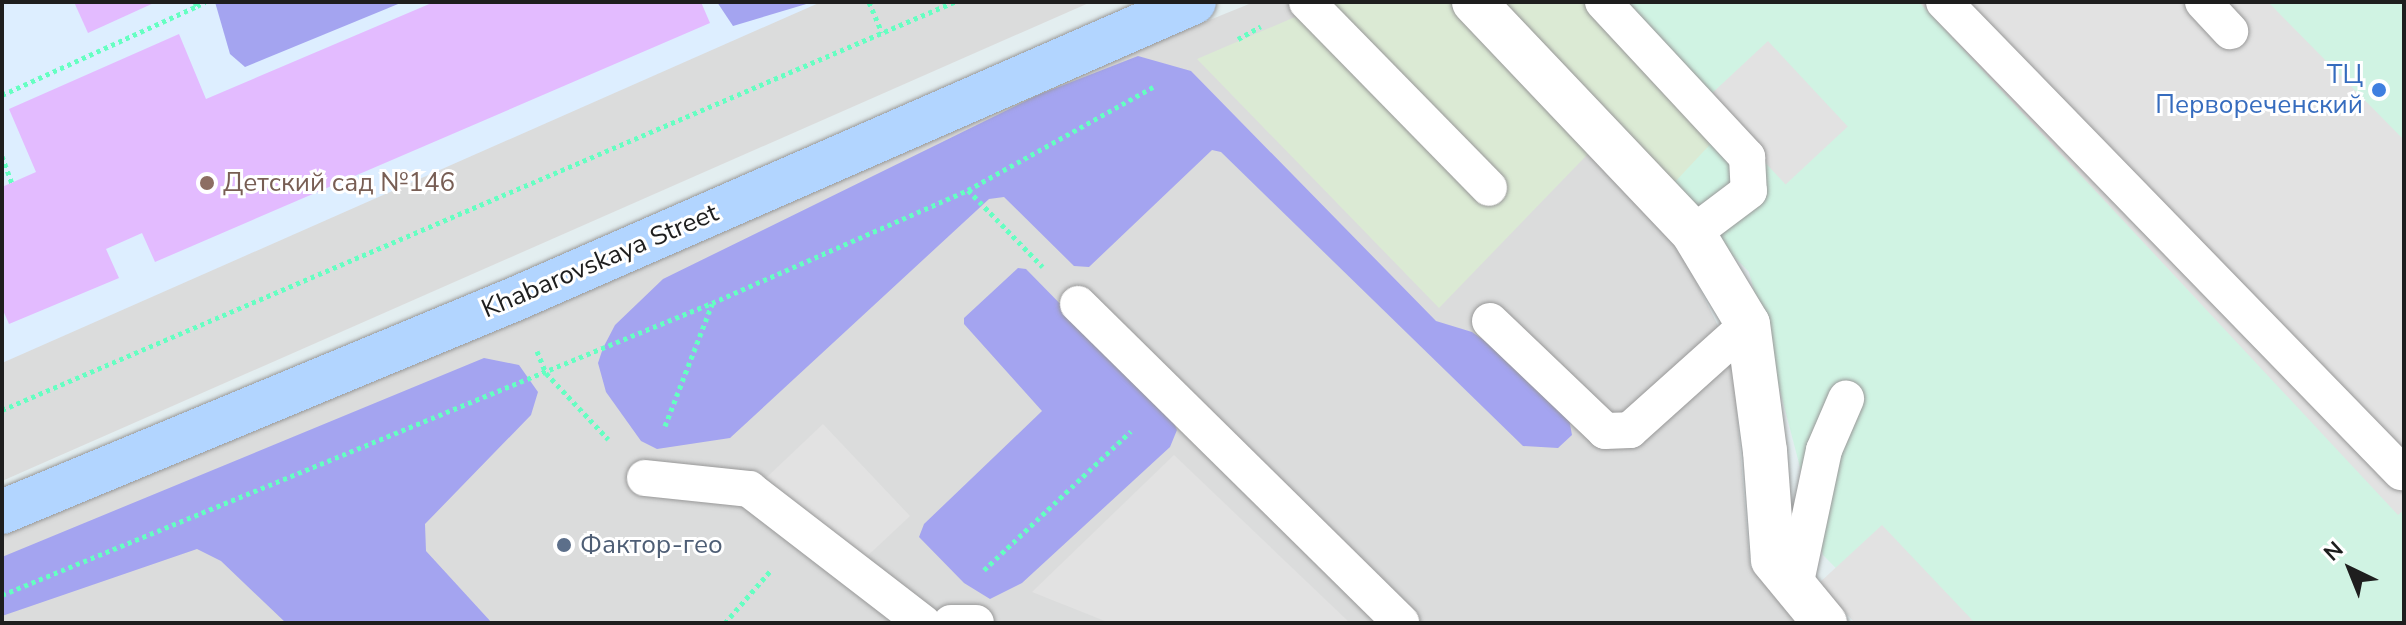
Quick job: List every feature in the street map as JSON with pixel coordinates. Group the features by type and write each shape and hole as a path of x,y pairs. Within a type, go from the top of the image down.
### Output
{"main road":[{"name":"Khabarovskaya Street","path":"2,512 515,299 1194,2"}],"street":[{"path":"1474,2 1693,233 1748,324 1773,560 1794,591 1825,623"}],"lane":[{"path":"1307,2 1489,188"},
{"path":"1603,2 1747,157 1749,191 1693,233"},
{"path":"1944,2 2401,472"},
{"path":"2203,2 2230,31"},
{"path":"1078,304 1401,623"},
{"path":"1490,321 1605,431 1630,430 1748,324"},
{"path":"1794,591 1824,450 1846,399"},
{"path":"645,478 749,489 923,623"},
{"path":"951,623 976,623"}],"path":[{"path":"2,95 205,2"},
{"path":"869,2 882,32"},
{"path":"2,410 954,2"},
{"path":"1223,47 1263,25"},
{"path":"2,595 546,373 968,190 1156,85"},
{"path":"2,156 12,183"},
{"path":"968,190 1045,268"},
{"path":"546,373 645,478 712,303"},
{"path":"974,580 1169,395"},
{"path":"725,623 743,603"}],"shaded area":[{"path":"2,2 1091,2 2,481"},
{"name":"Детский сад №146","path":"2,2 821,2 2,363"},
{"path":"74,2 156,2 88,33"},
{"path":"215,2 403,2 245,67 230,54"},
{"name":"Детский сад №146","path":"434,2 701,2 710,23 155,262 142,233 106,249 119,278 9,324 2,308 2,187 36,172 9,109 179,34 206,99"},
{"path":"717,2 813,2 733,26"},
{"path":"1254,2 1460,2 1664,217 1732,354 1750,566 1806,623 2,623 2,510"},
{"path":"1330,2 1615,2 1734,119 1673,184 1615,126 1439,308 1197,59"},
{"path":"1484,2 2404,2 2404,623 1890,623 1823,555 1749,272"},
{"path":"1919,2 2268,2 2404,140 2404,510 2398,515"},
{"path":"1768,41 1848,127 1786,185 1706,99"},
{"path":"1138,56 1191,71 1436,321 1472,332 1520,365 1568,413 1572,435 1558,448 1523,446 1221,152 1212,150 1089,267 1074,266 1004,197 989,199 730,438 657,449 641,441 606,392 598,363 603,348 615,325 663,279 1038,95"},
{"path":"1018,268 1026,269 1172,418 1177,430 1170,447 1022,583 990,599 964,583 919,537 924,524 1042,411 964,324 964,318"},
{"path":"484,358 519,365 538,392 531,415 425,524 426,551 492,623 286,623 221,561 197,549 2,616 2,557"},
{"path":"823,424 910,516 862,561 766,478"},
{"path":"1174,455 1350,623 1110,623 1032,592"},
{"path":"1882,525 1975,623 1855,623 1818,584"}],"place":[{"name":"ТЦ Первореченский","path":"2379,90"},
{"name":"Детский сад №146","path":"207,183"},
{"name":"Фактор-гео","path":"564,545"}]}
